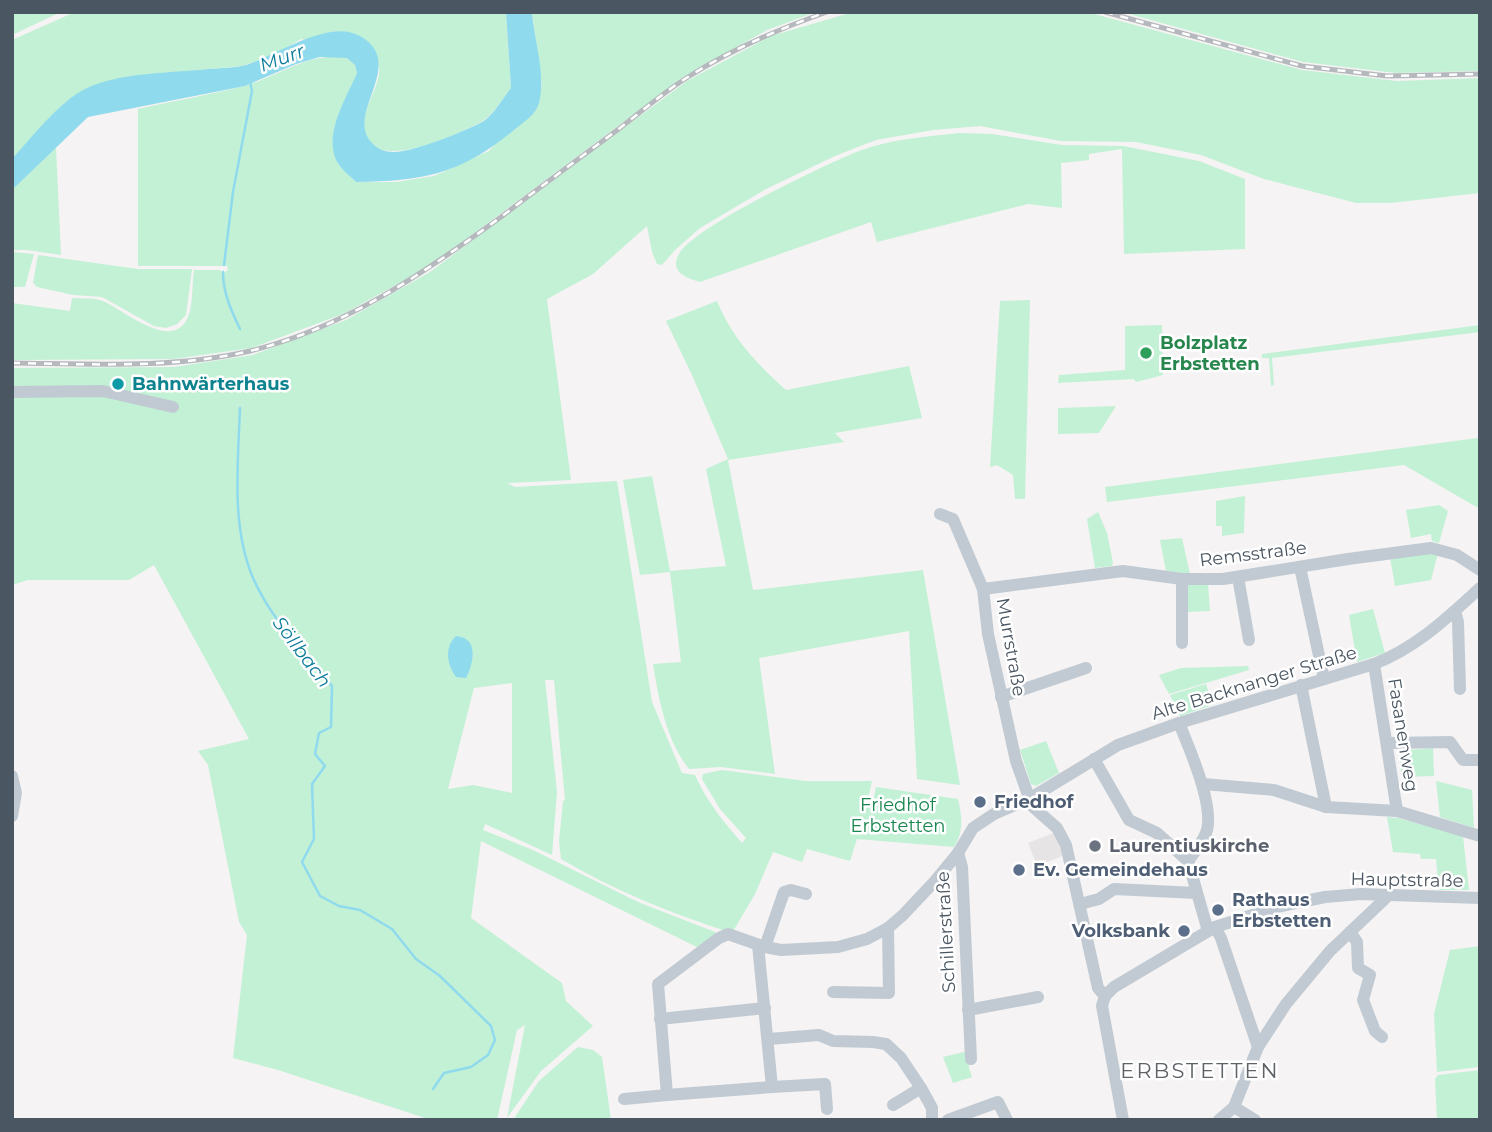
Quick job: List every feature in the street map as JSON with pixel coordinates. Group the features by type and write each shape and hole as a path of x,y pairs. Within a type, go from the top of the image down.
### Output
{"street":[{"path":"12,392 103,391 173,407"},
{"name":"Murrstraße","path":"940,514 953,519 984,589 988,634 1001,697 1016,761 1029,799"},
{"name":"Remsstraße","path":"984,589 1123,571 1182,579 1238,578 1431,548 1457,555 1480,570"},
{"path":"1300,567 1324,679"},
{"path":"1238,578 1249,640"},
{"path":"1182,579 1182,643"},
{"name":"Alte Backnanger Straße","path":"958,853 972,828 994,814 1029,799 1118,745 1179,723 1374,664 1410,647 1480,588"},
{"path":"1455,611 1458,622 1460,689"},
{"name":"Fasanenweg","path":"1374,664 1398,811"},
{"path":"1001,697 1086,668"},
{"path":"1301,685 1326,807"},
{"path":"1179,723 1203,785 1207,832 1188,861"},
{"path":"1388,743 1450,742 1463,760 1480,760"},
{"path":"1094,759 1129,820 1157,833 1188,861 1196,893 1212,929 1221,938 1258,1046"},
{"path":"12,776 16,793 12,816"},
{"path":"1203,785 1275,790 1326,807 1398,811 1480,835"},
{"path":"1029,799 1032,806 1057,828 1062,836 1098,988 1105,996 1102,1006 1123,1120"},
{"path":"667,1096 658,984 728,934 761,946 800,950 838,947 860,941 888,928 935,881 958,853"},
{"name":"Schillerstraße","path":"958,853 962,867 971,1059"},
{"path":"1080,904 1099,899 1114,889 1196,893"},
{"path":"772,1087 761,946 784,892 791,890 806,894"},
{"path":"1219,1120 1234,1107 1258,1046 1286,1004 1330,951 1389,895"},
{"name":"Hauptstraße","path":"1105,996 1114,987 1212,929 1253,914 1325,897 1389,895 1480,898"},
{"path":"833,992 889,993 888,928"},
{"path":"1350,932 1357,942 1358,968 1370,975 1363,1000 1375,1031 1382,1037"},
{"name":"Schillerstraße","path":"968,1010 1038,997"},
{"path":"660,1018 765,1008"},
{"path":"769,1039 820,1035 833,1041 886,1044 901,1058 921,1088 932,1108 933,1120"},
{"path":"624,1099 825,1084 827,1109"},
{"path":"893,1105 921,1088"},
{"path":"948,1120 998,1102 1007,1120"},
{"path":"1234,1107 1255,1120"}],"shaded area":[{"path":"1056,832 1065,855 1037,866 1028,843"}],"green space":[{"path":"12,12 61,12 12,35"},
{"path":"75,12 506,12 511,88 487,118 458,133 406,150 377,148 368,140 364,123 379,73 377,57 301,39 274,55 242,66 127,77 12,159 12,40"},
{"path":"532,12 816,12 767,30 685,76 429,267 343,314 251,348 174,359 12,360 12,303 70,311 72,298 97,299 150,327 173,331 182,326 189,314 194,270 220,270 223,273 228,270 227,266 138,266 138,109 244,86 307,61 348,58 355,65 357,73 334,129 337,163 356,182 396,182 434,176 489,151 542,86"},
{"name":"Friedhof Erbstetten","path":"853,12 1087,12 1302,70 1397,81 1480,78 1480,193 1390,203 1356,203 1264,179 1201,155 1136,142 1061,141 980,126 933,130 876,140 835,156 766,189 700,228 662,265 657,264 652,252 647,226 593,274 547,299 571,480 507,483 515,487 617,481 652,702 682,773 695,775 710,803 742,843 746,838 720,809 702,779 703,774 722,770 806,781 872,781 866,807 875,802 876,787 958,799 961,824 957,841 954,847 857,839 850,861 807,849 802,862 773,852 755,894 732,933 666,910 561,859 559,841 565,800 554,680 545,680 557,792 552,855 485,824 483,830 533,850 638,902 715,932 715,937 699,948 481,841 471,918 562,983 566,1001 593,1026 541,1071 507,1118 525,1025 517,1030 497,1120 431,1120 233,1058 247,935 239,922 208,765 198,751 249,739 154,565 129,580 28,580 12,585 12,368 174,367 253,355 346,320 430,272 687,81 771,36","holes":["512,683 512,793 473,785 448,789 474,688"]},
{"path":"1122,12 1480,12 1480,71 1396,73 1303,62"},
{"path":"959,133 992,134 1062,145 1123,146 1199,161 1245,179 1245,249 1124,254 1122,149 1089,154 1089,160 1061,163 1062,208 1028,204 877,242 871,222 700,282 678,270 676,260 679,254 708,229 733,213 819,169 859,151 883,144"},
{"path":"56,147 61,255 12,250 12,190"},
{"path":"12,252 34,254 25,287 12,287"},
{"path":"38,255 138,269 192,269 186,315 177,324 166,328 154,326 102,297 73,295 37,287 33,283"},
{"path":"1030,300 1025,499 1015,499 1013,475 997,465 990,467 1000,301"},
{"path":"717,301 746,350 786,390 909,366 922,418 835,433 844,442 728,460 753,590 923,570 960,785 917,779 909,631 759,658 775,774 721,767 689,769 681,758 669,733 653,664 681,662 670,572 640,575 623,480 652,476 670,571 726,566 706,469 728,459 666,321"},
{"path":"1162,325 1163,375 1136,382 1134,379 1058,383 1059,375 1125,370 1125,326"},
{"path":"1480,325 1480,332 1272,358 1274,385 1271,386 1269,358 1262,358 1262,354"},
{"path":"1116,406 1099,433 1058,434 1058,408"},
{"path":"1480,429 1480,509 1404,465 1107,502 1105,487 1478,438"},
{"path":"1245,496 1244,533 1222,536 1222,526 1216,526 1216,501"},
{"path":"1439,505 1448,511 1439,543 1432,541 1431,534 1411,538 1406,510"},
{"path":"1098,512 1107,533 1113,563 1112,566 1095,568 1087,519"},
{"path":"1182,538 1190,574 1166,571 1160,540"},
{"path":"1438,553 1431,580 1395,586 1390,557"},
{"path":"1188,584 1208,584 1210,611 1186,612"},
{"path":"1373,609 1385,653 1357,662 1349,615"},
{"path":"1248,666 1249,670 1169,694 1159,675 1181,668"},
{"path":"1206,684 1213,705 1180,716 1170,695"},
{"path":"1046,741 1059,773 1036,786 1031,784 1020,750"},
{"path":"1433,748 1434,776 1402,777 1398,751"},
{"path":"1436,781 1472,790 1474,828 1440,817"},
{"path":"1387,817 1463,836 1469,890 1439,890 1436,859 1421,859 1420,854 1393,852"},
{"path":"1480,946 1480,1067 1437,1072 1434,1014 1450,950"},
{"path":"578,1047 593,1050 602,1057 611,1120 513,1120 539,1081"},
{"path":"968,1051 972,1077 953,1083 943,1057"},
{"path":"1480,1070 1480,1120 1437,1120 1435,1079 1438,1075"}],"water":[{"name":"Murr","path":"506,12 532,12 541,77 539,104 531,116 495,145 459,166 422,177 356,182 337,162 333,151 334,128 357,73 355,65 347,58 320,57 296,64 245,86 88,117 12,190 12,159 60,107 82,90 136,75 246,65 303,40 333,32 360,36 373,47 378,60 378,74 365,117 365,130 371,142 381,150 394,152 414,149 440,140 484,121 511,88"},
{"path":"456,636 469,641 472,646 471,666 466,678 456,677 449,662 448,651"}],"waterway":[{"name":"Söllbach","path":"224,265 233,192 252,91 250,82"},
{"name":"Söllbach","path":"223,272 226,294 240,329"},
{"name":"Söllbach","path":"240,408 237,473 241,537 246,558 269,608 332,686 331,727 319,733 315,754 325,766 312,784 314,839 302,862 320,896 339,906 360,910 392,929 416,959 440,976 491,1026 495,1040 488,1055 471,1067 444,1073 433,1089"}],"railway":[{"path":"12,363 132,364 191,361 250,351 318,328 382,296 443,258 688,77 755,41 827,12"},
{"path":"1105,12 1302,66 1387,76 1480,74"}],"place":[{"name":"Bolzplatz Erbstetten","path":"1146,353"},
{"name":"Bahnwärterhaus","path":"118,384"},
{"name":"Friedhof","path":"980,802"},
{"name":"Laurentiuskirche","path":"1095,846"},
{"name":"Ev. Gemeindehaus","path":"1019,870"},
{"name":"Rathaus Erbstetten","path":"1218,910"},
{"name":"Volksbank","path":"1184,931"}],"district":[{"name":"ERBSTETTEN","path":"1200,1070"}]}
